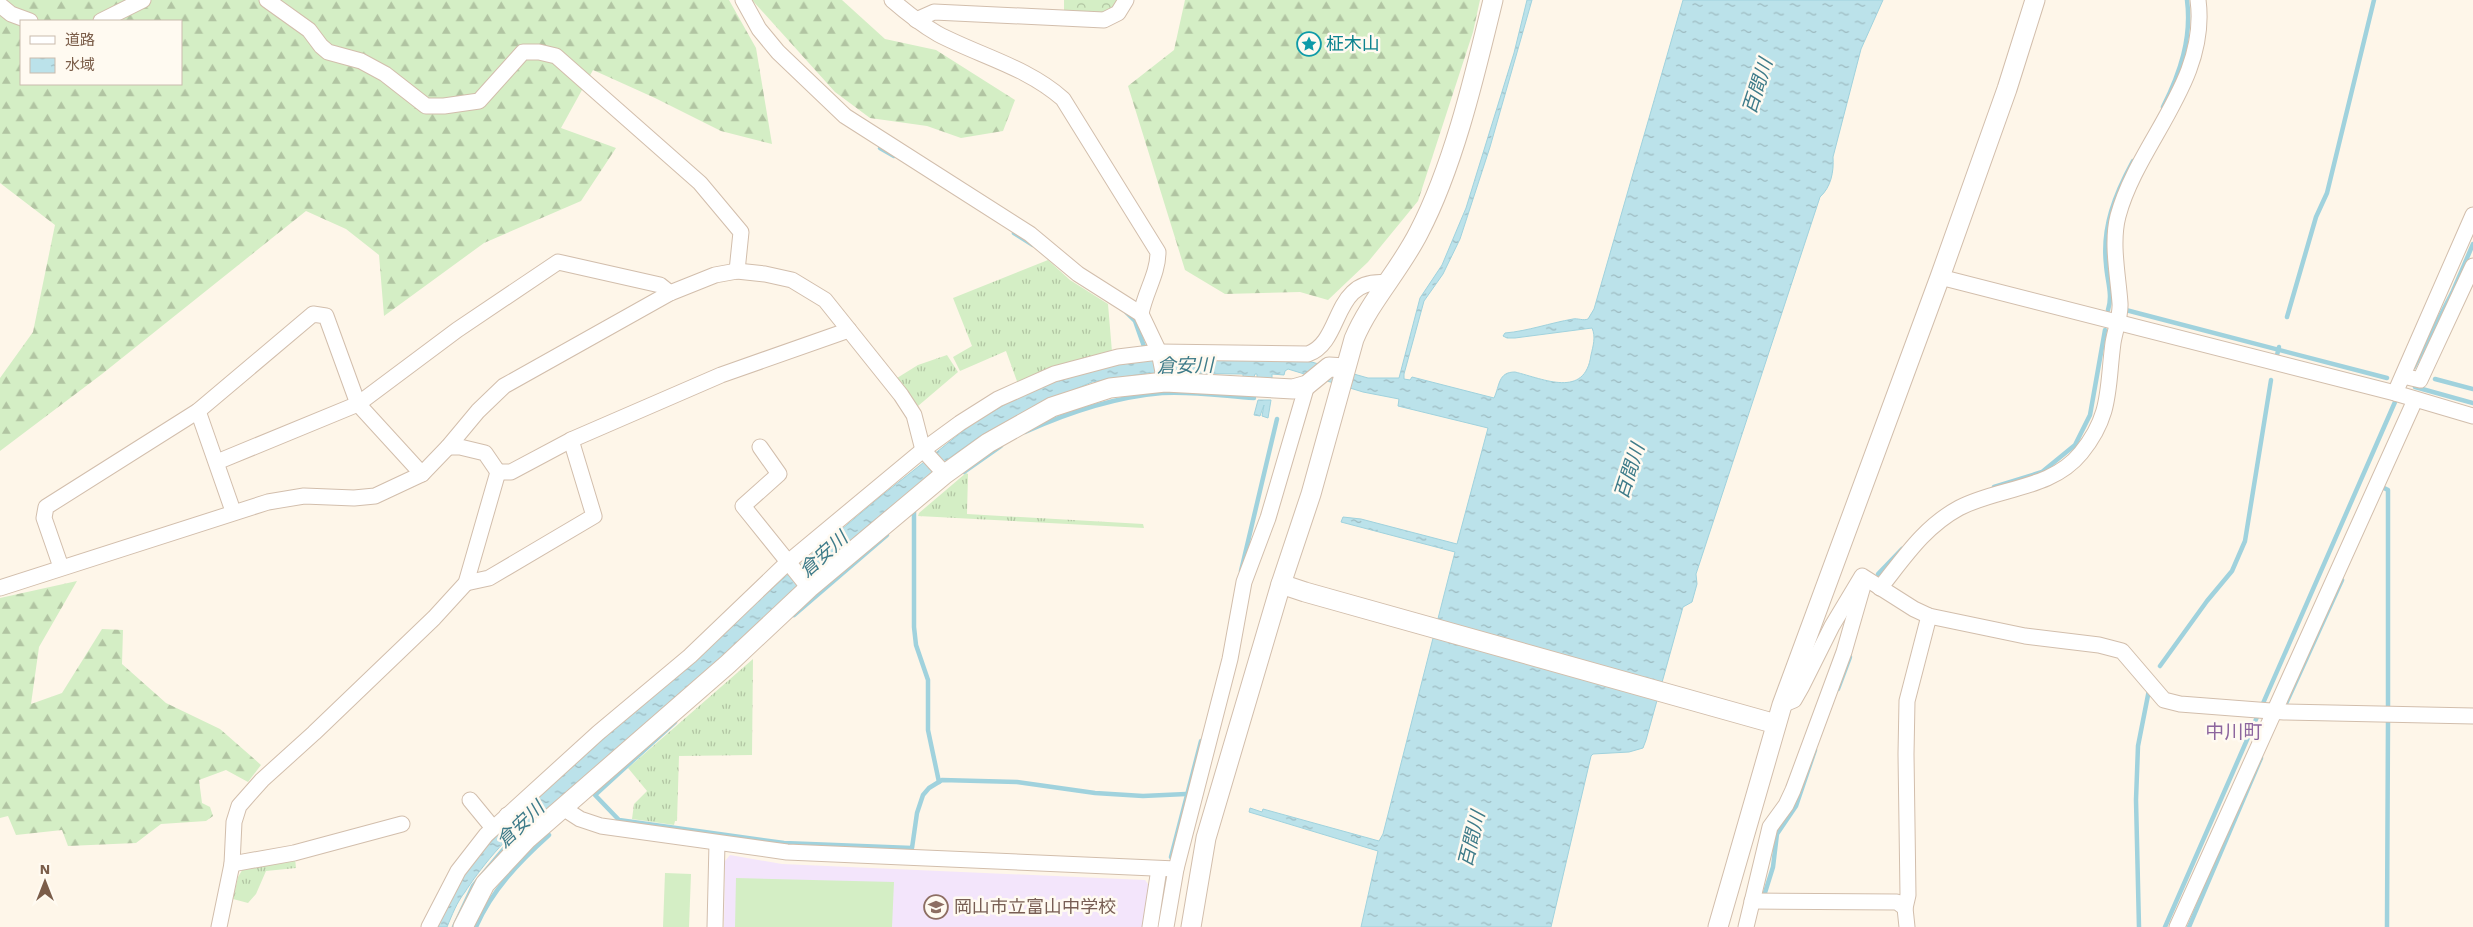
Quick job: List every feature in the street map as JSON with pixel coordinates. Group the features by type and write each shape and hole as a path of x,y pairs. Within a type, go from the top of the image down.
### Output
{"street":[{"path":"103,20 142,0"},
{"path":"267,0 309,30 328,52 361,61 385,74 426,106 444,106 479,101 523,52 539,52 556,56 700,183 741,232 737,271"},
{"path":"743,0 759,30 778,52 845,116 1030,234 1078,274 1141,314"},
{"path":"892,0 916,20 939,34 1028,74 1046,84 1063,99 1158,252 1158,266 1141,314 1150,353 1165,382"},
{"path":"916,20 934,12 1104,20 1118,13 1126,0"},
{"path":"1191,927 1206,838 1281,584 1311,494 1354,339 1363,318 1419,233 1437,195 1476,67 1493,0"},
{"path":"1718,927 1782,705 1940,276 2006,89 2035,0"},
{"path":"1880,588 1928,529 1943,518 1981,499 2044,480 2080,455 2094,436 2105,412 2119,313 2115,242 2117,218 2124,198 2175,100 2194,57 2200,34 2198,0"},
{"path":"0,5 11,14 27,20"},
{"path":"2395,393 2473,215"},
{"path":"217,462 358,404 457,330 558,262 660,285 670,294"},
{"path":"2403,376 2420,380 2473,266"},
{"path":"0,588 233,511 268,502 304,496 354,498 375,496 422,474 478,411 504,386 670,294 715,275 737,271 765,274 792,280 825,300 914,415 923,450 943,472"},
{"path":"1940,276 2119,313 2473,416"},
{"path":"429,927 458,871 493,828 509,817 598,733 690,656 789,565 923,450 998,399 1046,378 1094,362 1150,353 1308,354 1318,351 1324,345 1338,312 1356,290 1372,281 1387,283"},
{"path":"61,567 44,518 46,507 198,411 313,314 326,316 358,404 422,474"},
{"path":"498,472 511,472 571,440 722,375 849,330"},
{"path":"463,927 485,884 525,836 563,808 728,664 807,585 943,472 988,443 1052,406 1110,388 1165,382 1293,389 1307,385 1329,368 1345,368"},
{"path":"1166,927 1176,869 1230,659 1244,582 1268,518 1307,385"},
{"path":"2177,927 2415,400"},
{"path":"198,411 233,511"},
{"path":"466,583 488,578 594,516 571,440"},
{"path":"219,927 232,864 234,822 238,806 262,780 314,734 434,618 466,583 498,472 486,453 460,447 448,447"},
{"path":"760,447 779,474 743,506 807,585"},
{"path":"1782,705 1794,700 1849,595 1862,576 1865,577"},
{"path":"1865,577 1914,609 1929,616 2025,636 2099,645 2122,651 2164,700 2180,704 2276,711 2473,716"},
{"path":"1746,927 1759,901 1770,827 1793,790 1844,652 1865,577"},
{"path":"1281,584 1776,724"},
{"path":"1908,927 1905,908 1908,895 1907,701 1929,616"},
{"path":"470,800 493,828"},
{"path":"563,808 580,819 601,826 787,852 1176,869"},
{"path":"509,817 525,836"},
{"path":"232,864 294,853 402,824"},
{"path":"715,927 717,843"},
{"path":"1150,927 1159,869"},
{"path":"1759,901 1897,902 1905,908"}],"shaded area":[{"name":"岡山市立富山中学校","path":"730,855 782,864 1145,880 1151,888 1145,927 724,927 725,861"}],"green space":[{"path":"0,0 729,0 756,48 772,144 721,131 593,70 561,128 616,148 581,201 484,243 384,316 379,255 346,229 306,211 102,374 0,451 0,378 33,332 55,225 0,183"},
{"path":"752,0 842,0 885,39 936,50 1015,100 1003,131 961,138 927,126 870,118 835,92"},
{"path":"1064,0 1118,0 1108,10 1101,13 1087,14 1064,12"},
{"path":"1185,0 1480,0 1473,32 1418,201 1368,262 1328,300 1300,292 1225,294 1185,270 1128,86 1174,50"},
{"path":"1048,260 1070,280 1108,304 1112,352 1064,365 1018,384 1006,351 960,371 953,357 972,346 953,298"},
{"path":"947,355 958,372 918,406 897,378 918,365"},
{"path":"966,473 968,474 967,514 1143,524 1144,528 918,516 919,513"},
{"path":"77,581 39,647 31,704 62,693 102,629 123,630 122,664 166,703 220,729 261,765 248,782 226,770 199,780 202,803 210,807 213,816 206,821 161,824 136,843 68,846 62,830 16,835 8,816 0,818 0,598"},
{"path":"753,659 752,755 679,756 677,821 675,821 674,825 632,819 634,804 647,791 628,768"},
{"path":"295,858 296,868 266,871 256,894 248,903 233,899 238,877 244,867"},
{"path":"665,873 691,874 689,927 663,927"},
{"path":"736,878 894,882 892,927 735,927"}],"water":[{"path":"1527,0 1532,0 1490,147 1460,239 1443,274 1424,301 1404,374 1404,379 1410,380 1412,377 1494,398 1500,380 1505,374 1515,372 1562,383 1572,382 1581,377 1587,369 1594,342 1592,328 1515,338 1503,336 1505,333 1564,321 1588,319 1594,309 1683,0 1883,0 1861,49 1833,157 1831,179 1827,189 1820,197 1696,574 1697,584 1692,602 1683,607 1646,740 1643,748 1629,752 1593,754 1591,756 1551,927 1361,927 1378,851 1249,812 1250,808 1262,812 1263,809 1379,841 1383,834 1455,552 1341,522 1343,517 1361,519 1457,544 1488,428 1398,406 1399,399 1363,392 1288,369 1284,375 1272,374 1272,379 1257,378 1257,374 1254,377 1243,378 1243,374 1148,373 1092,382 1029,409 980,436 948,459 923,484 889,508 827,560 706,671 530,825 522,828 504,842 485,864 457,904 447,927 436,927 457,886 472,863 506,826 784,578 880,497 972,424 1021,395 1088,369 1152,358 1301,359 1368,378 1399,378 1420,298 1442,265 1466,208 1514,53"},
{"path":"1258,400 1271,400 1268,418 1262,416 1264,405 1260,416 1254,415"}],"waterway":[{"path":"2163,107 2175,81 2186,42 2188,28 2187,0"},
{"path":"2287,317 2316,217 2327,193 2374,0"},
{"path":"880,148 894,156"},
{"path":"2108,310 2110,293 2105,250 2108,224 2115,198 2133,161"},
{"path":"1014,233 1033,245"},
{"path":"2414,367 2453,291 2473,244"},
{"path":"2122,309 2387,378"},
{"path":"1126,312 1135,321 1146,352"},
{"path":"1994,487 2042,472 2075,445 2090,415 2105,330"},
{"path":"2277,355 2279,347"},
{"path":"2435,379 2473,389"},
{"path":"2160,666 2207,601 2232,571 2245,541 2271,380"},
{"path":"2415,387 2473,403"},
{"path":"1025,432 1058,418 1092,407 1144,395 1185,393 1254,398"},
{"path":"2165,927 2395,402"},
{"path":"1241,571 1277,419"},
{"path":"964,472 1001,446"},
{"path":"2382,487 2388,490 2388,710"},
{"path":"914,512 914,627 916,645 928,680 928,730 939,782"},
{"path":"794,615 887,535"},
{"path":"1878,574 1902,549"},
{"path":"2284,708 2342,580"},
{"path":"1838,689 1850,657"},
{"path":"2139,927 2136,800 2138,746 2149,690"},
{"path":"2387,927 2388,721"},
{"path":"675,722 595,795 619,820 784,843 912,848 917,813 923,795 929,788 942,780 1017,782 1095,793 1143,796 1186,794"},
{"path":"1171,857 1201,741"},
{"path":"1763,899 1773,867 1777,834 1796,806 1815,750"},
{"path":"2189,927 2261,758"},
{"name":"倉安川","path":"454,927 473,886 518,832"},
{"path":"476,927 490,901 507,877 549,835"},
{"path":"1158,927 1165,882"}],"place":[{"name":"柾木山","path":"1309,44"},
{"name":"岡山市立富山中学校","path":"936,907"}],"district":[{"name":"中川町","path":"2234,731"}],"water label":[{"name":"百間川","path":"1757,86"},
{"name":"百間川","path":"1629,471"},
{"name":"百間川","path":"1471,839"}]}
